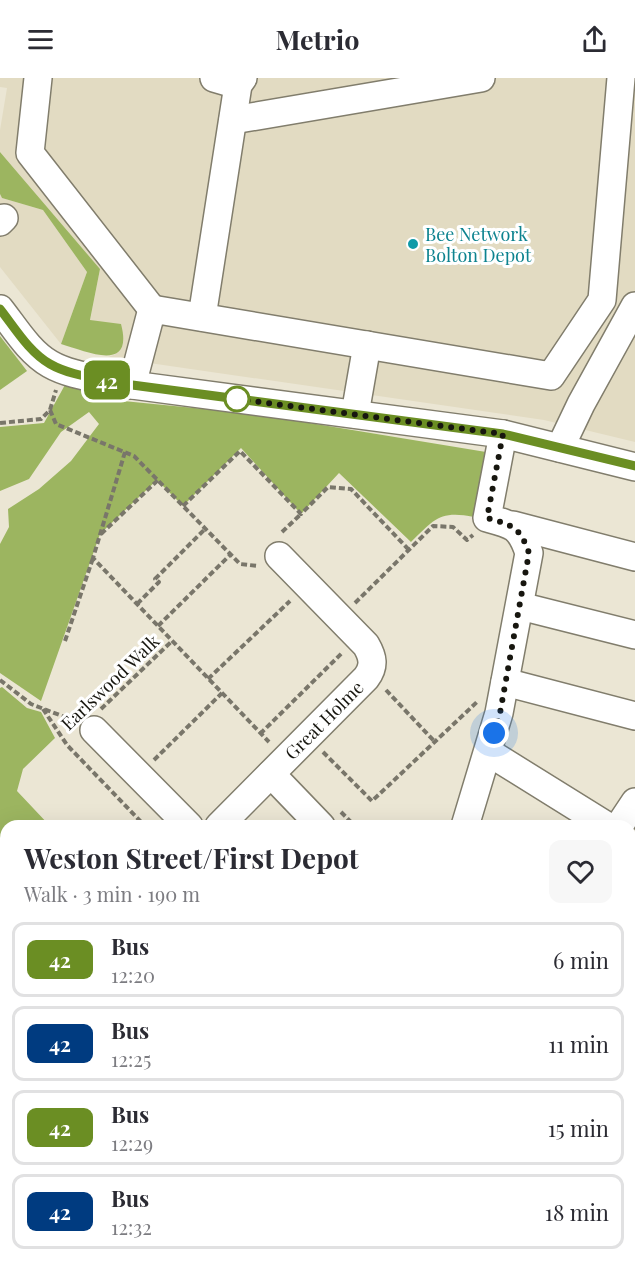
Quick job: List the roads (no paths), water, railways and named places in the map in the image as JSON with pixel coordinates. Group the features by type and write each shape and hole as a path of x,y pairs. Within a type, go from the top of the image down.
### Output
{"street":[{"path":"38,78 30,153 152,309 551,376 602,300 621,78"},
{"path":"232,120 482,78"},
{"path":"202,317 232,120 232,80"},
{"path":"560,448 581,404 635,306"},
{"path":"0,309 30,347 46,362 62,369 132,385 503,434 635,466"},
{"path":"132,385 152,309"},
{"path":"356,414 367,345"},
{"path":"500,522 503,434"},
{"path":"500,522 635,557"},
{"path":"470,820 500,713 529,553 524,538 500,522"},
{"name":"Great Holme","path":"225,820 369,673 373,661 371,653 359,638 279,556"},
{"path":"520,606 635,635"},
{"path":"505,684 635,716"},
{"path":"89,727 183,820"},
{"path":"488,752 597,820"},
{"name":"Great Holme","path":"278,767 317,820"},
{"path":"623,820 635,802"}],"place":[{"name":"Bee Network Bolton Depot","path":"413,244"}]}
